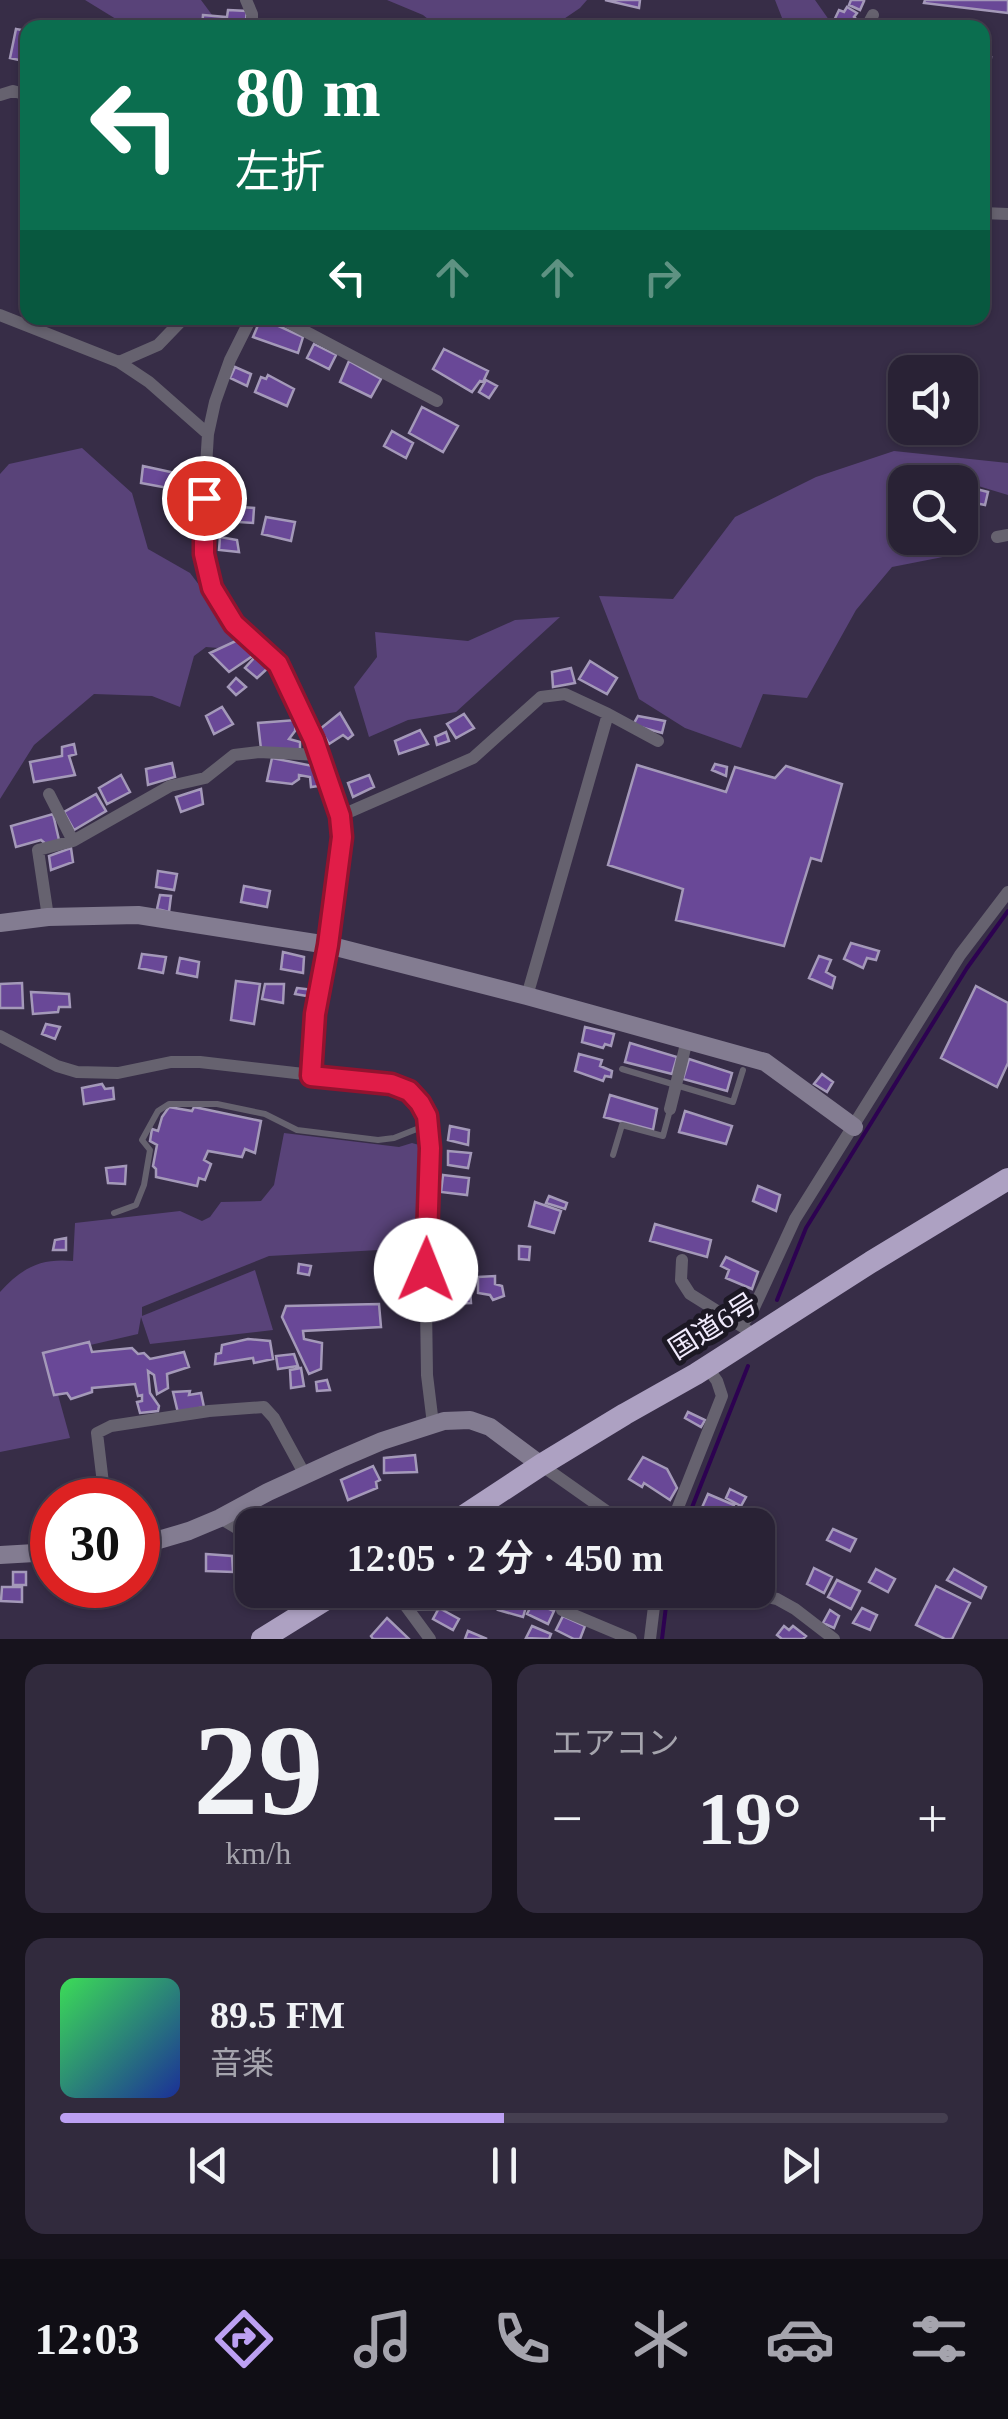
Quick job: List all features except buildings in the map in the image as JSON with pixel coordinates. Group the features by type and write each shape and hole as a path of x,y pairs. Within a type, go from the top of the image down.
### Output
{"highway":[{"name":"国道6号","path":"476,1508 707,1367 748,1330 1008,1179"},
{"path":"262,1639 312,1608"}],"street":[{"path":"27,325 119,362 208,434"},
{"path":"119,362 158,345 177,325"},
{"path":"248,325 214,402 208,434 204,554 212,588 234,624 278,664 319,754 340,816 342,837 315,1014 311,1076"},
{"path":"293,325 437,401"},
{"path":"340,816 473,758 541,697 564,694 658,741"},
{"path":"528,996 608,714"},
{"path":"48,916 38,850 74,840 170,786 206,778 234,754 319,754"},
{"path":"50,794 74,840"},
{"path":"682,1260 681,1280 690,1294 748,1330 752,1312 796,1219 960,955 1008,892"},
{"path":"0,923 48,916 138,915 328,945 765,1062 854,1127"},
{"path":"0,1036 77,1072 118,1073 171,1062 200,1062 391,1084 409,1091 427,1116 430,1148 426,1305 433,1424"},
{"path":"670,1108 687,1040"},
{"path":"678,1508 722,1396 707,1367"},
{"path":"102,1478 97,1434 112,1426 264,1406 305,1475"},
{"path":"160,1540 220,1518 268,1492 382,1442 433,1424 470,1420 490,1427 602,1508"},
{"path":"220,1518 235,1527"},
{"path":"0,1555 30,1553"},
{"path":"775,1599 795,1608 834,1639"},
{"path":"407,1608 430,1639"},
{"path":"650,1639 654,1608"},
{"path":"562,1610 631,1639"}],"lane":[{"path":"622,1070 734,1102 743,1070"},
{"path":"114,1213 136,1205 150,1150 142,1140 158,1111 168,1104 217,1104 265,1114 297,1130 378,1140 428,1125"},
{"path":"613,1155 622,1125 663,1136 670,1108"}],"shaded area":[{"path":"85,0 201,0 216,20 118,20"},
{"path":"387,0 587,0 562,20 429,20"},
{"path":"775,0 815,0 829,20 783,20"},
{"path":"82,448 132,493 148,549 190,573 238,636 231,649 206,647 194,656 180,707 152,696 94,694 34,745 0,799 0,474 9,464"},
{"path":"894,451 1008,463 1008,495 978,486 978,465 888,465 888,555 953,555 892,567 856,610 807,698 763,694 741,748 685,728 639,699 599,596 673,599 735,517 816,477"},
{"path":"560,617 456,712 408,720 369,737 354,687 377,657 375,632 468,641 515,620"},
{"path":"284,1133 399,1147 412,1143 423,1146 416,1248 269,1256 142,1307 142,1316 255,1270 273,1330 150,1344 141,1317 138,1334 47,1355 70,1438 0,1452 0,1292 32,1266 73,1261 75,1223 180,1211 202,1221 221,1202 261,1201 274,1185"}],"waterway":[{"path":"777,1300 806,1228 967,968 1008,911"},
{"path":"692,1508 748,1366"},
{"path":"662,1639 666,1608"}],"route":[{"path":"204,498 204,554 212,588 234,624 278,664 314,740 340,816 342,837 315,1014 311,1076 391,1084 409,1091 420,1103 427,1116 430,1148 426,1270"}]}
